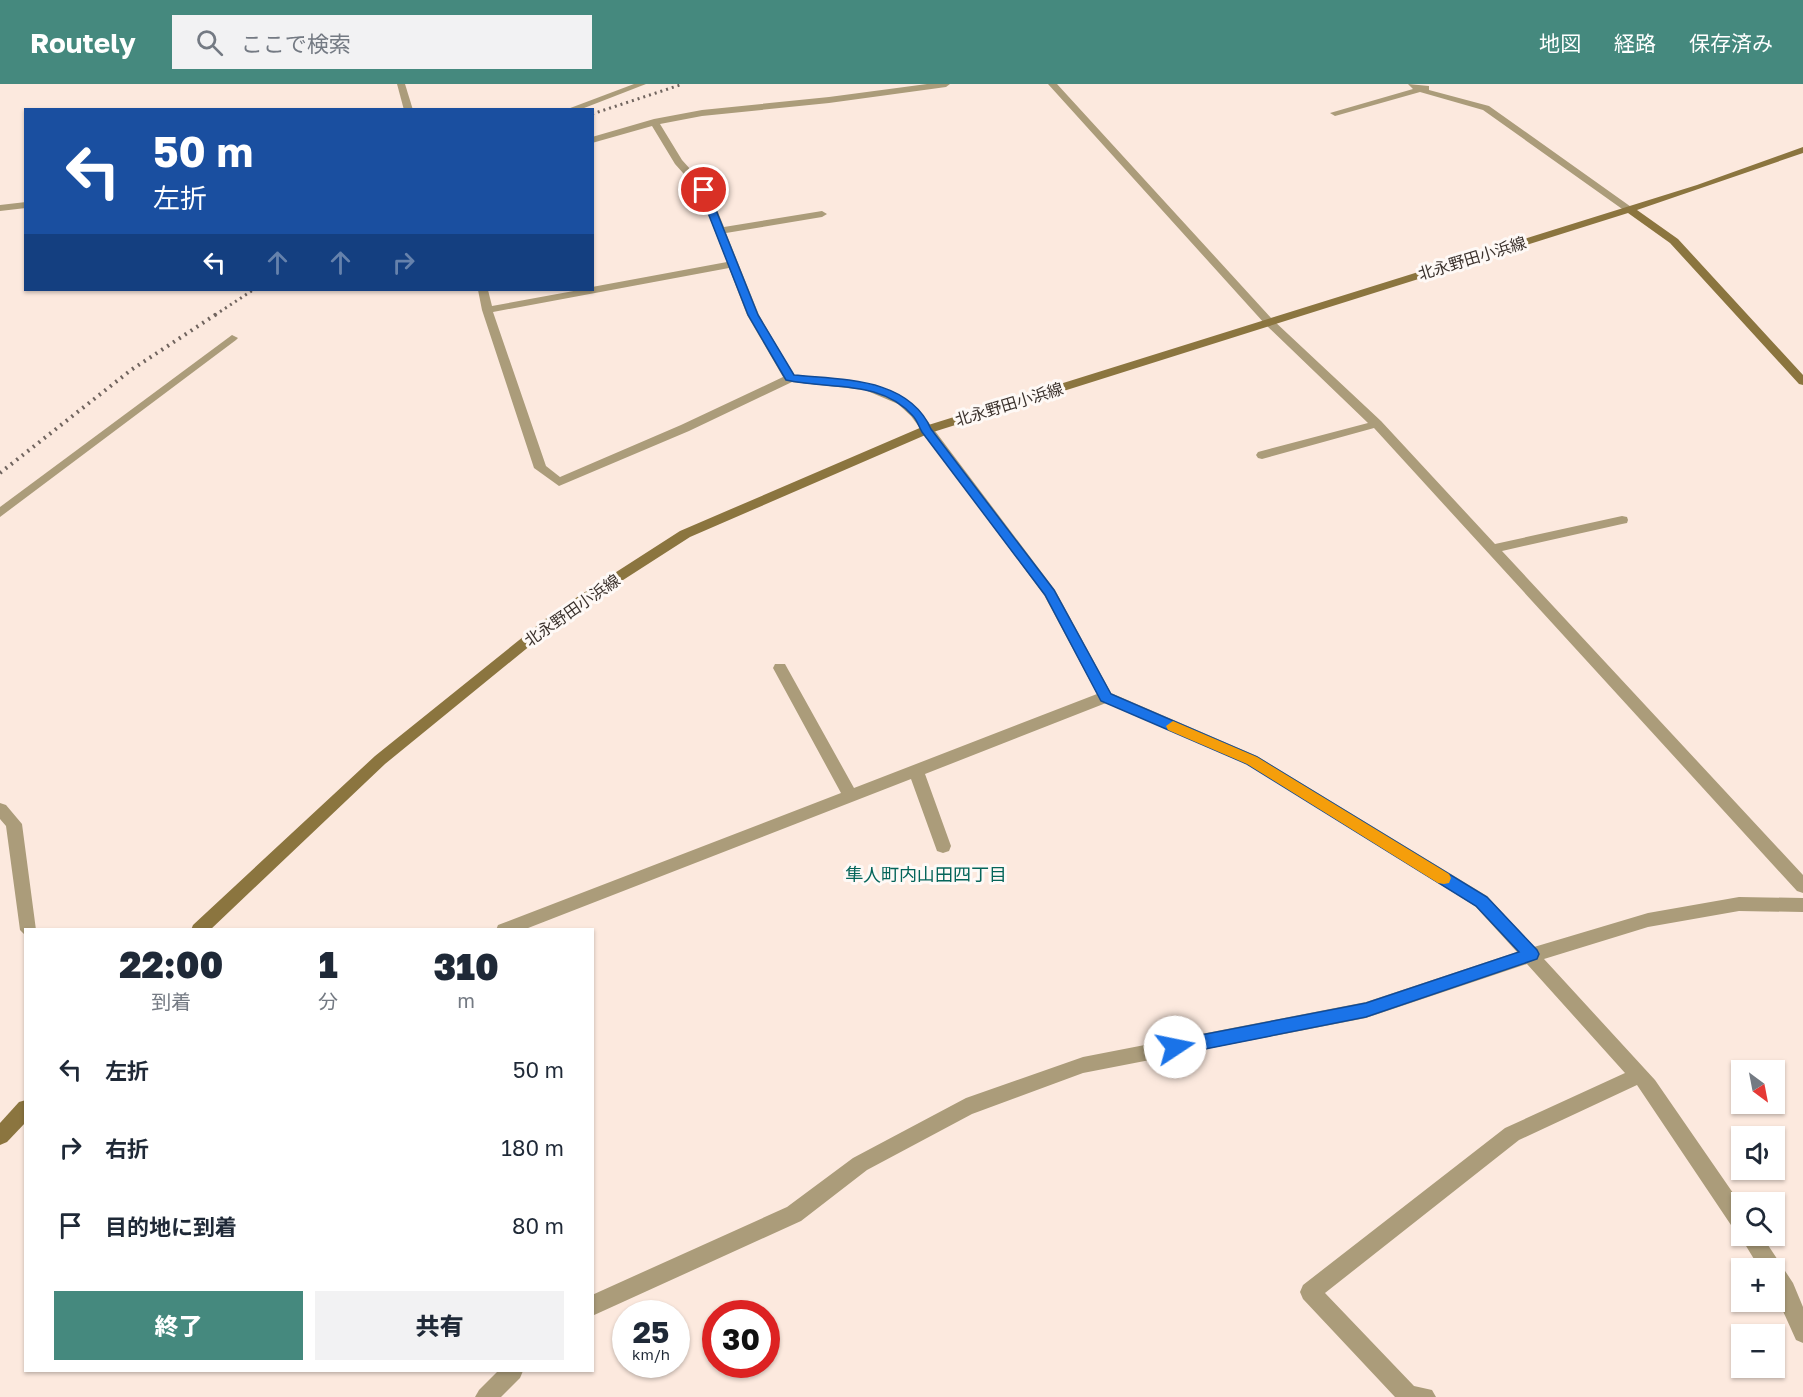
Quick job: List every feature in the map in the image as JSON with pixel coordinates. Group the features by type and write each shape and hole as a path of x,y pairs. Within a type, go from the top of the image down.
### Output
{"main road":[{"name":"北永野田小浜線","path":"201,928 380,760 559,615 686,534 926,430 1700,188 1803,150"},
{"path":"1629,209 1674,241 1803,382"},
{"path":"12,1126 24,1111"}],"street":[{"path":"401,84 408,108"},
{"path":"575,108 642,84"},
{"path":"594,139 654,122 702,113 829,100 946,84"},
{"path":"1052,84 1269,322 1377,424 1803,886"},
{"path":"1412,84 1421,90 1486,108 1629,209"},
{"path":"1335,113 1421,90 1434,84"},
{"path":"654,122 678,162 704,190 753,315 790,378"},
{"path":"0,208 24,205"},
{"path":"720,231 822,214"},
{"path":"594,290 733,264"},
{"path":"483,291 487,310 540,468 559,482 685,428 790,378 870,386 897,396 919,415 926,430 1050,593 1106,697 1252,760 1481,901 1532,954 1640,1075 1731,1208"},
{"path":"487,310 589,291"},
{"path":"0,513 232,338"},
{"path":"1262,455 1377,424"},
{"path":"1491,549 1622,520"},
{"path":"780,668 850,796"},
{"path":"509,928 1106,697"},
{"path":"916,771 943,846"},
{"path":"0,809 14,824 28,928"},
{"path":"594,1305 794,1214 860,1164 966,1107 1083,1065 1366,1010 1532,954 1659,918 1739,904 1803,905"},
{"path":"1425,1397 1409,1396 1310,1292 1512,1134 1640,1075"},
{"path":"1785,1289 1803,1333"},
{"path":"486,1397 512,1372"}],"railway":[{"path":"594,113 683,84"},
{"path":"215,315 251,291"},
{"path":"0,473 131,370 218,313"}],"slow traffic":[{"path":"1173,726 1252,760 1444,878"}],"district":[{"name":"隼人町内山田四丁目","path":"926,874"}],"route":[{"path":"704,190 753,315 790,378 870,386 897,396 919,415 926,430 1050,593 1106,697 1252,760 1481,901 1532,954 1366,1010 1175,1047"}]}
